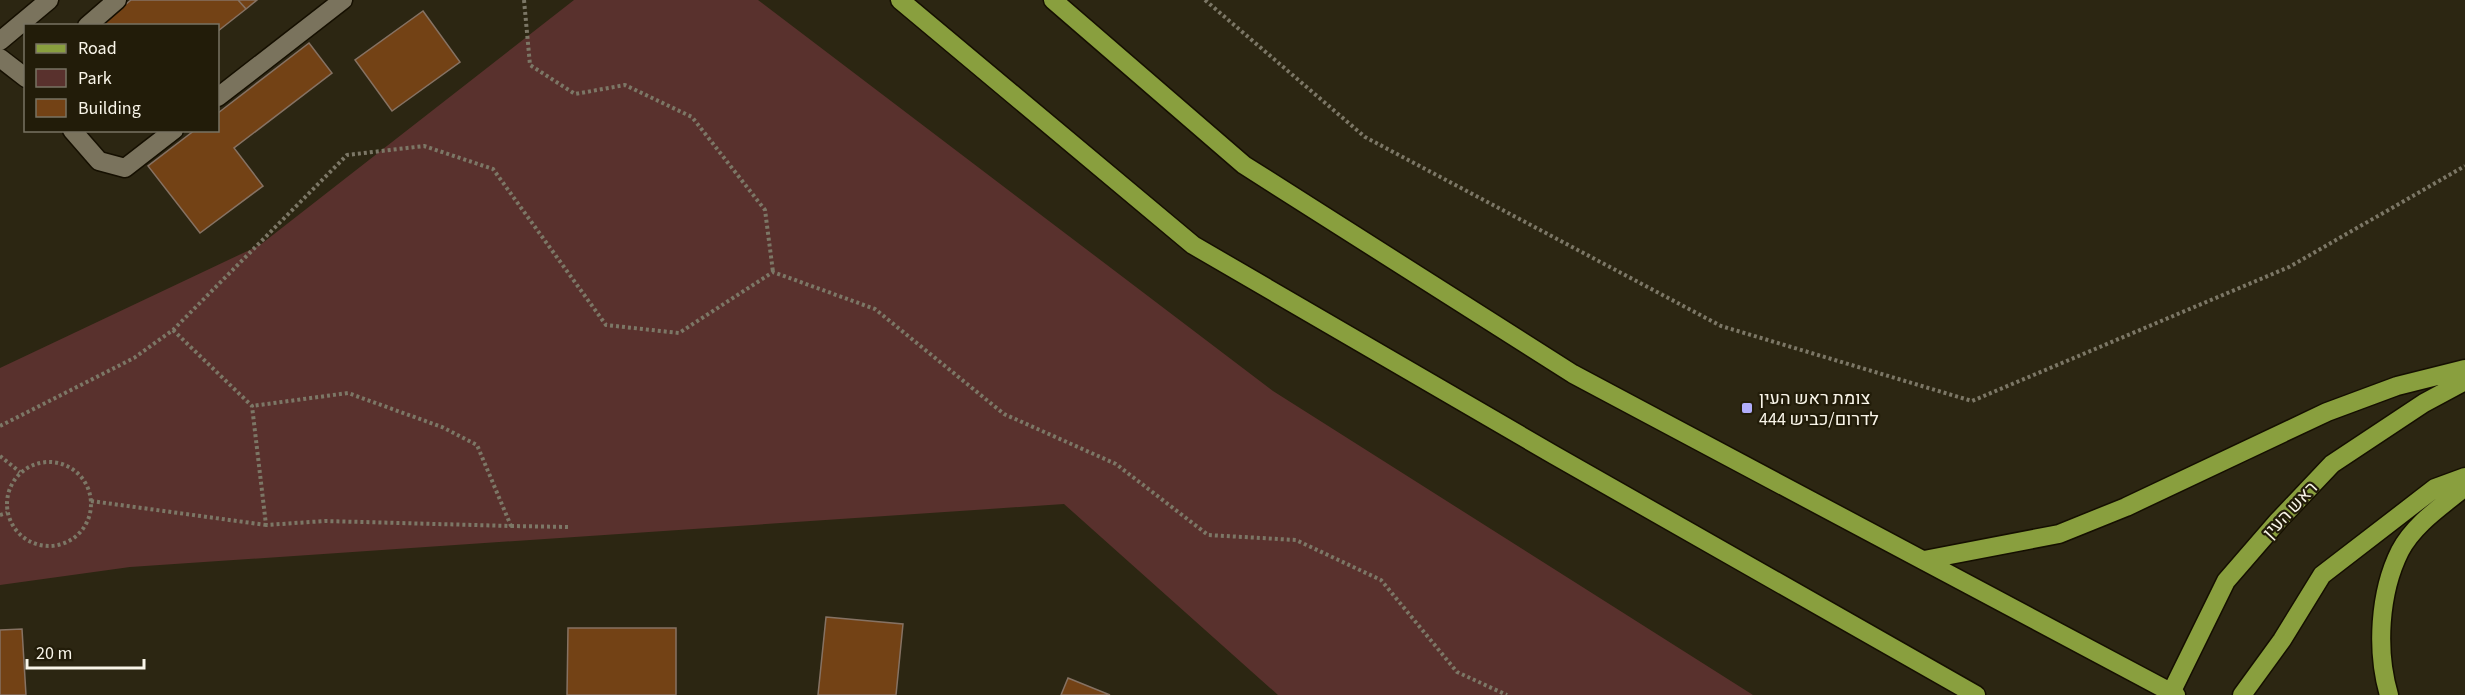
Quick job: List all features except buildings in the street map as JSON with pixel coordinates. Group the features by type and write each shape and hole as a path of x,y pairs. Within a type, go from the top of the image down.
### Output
{"main road":[{"path":"900,0 1192,245 1554,455 1976,695"},
{"path":"1053,0 1254,172 1573,374 2172,694"},
{"path":"1924,560 2059,534 2126,507 2327,412 2397,386 2465,369"},
{"name":"ראש העין","path":"2172,694 2226,581 2278,521 2332,464 2424,403 2465,381"},
{"path":"2242,695 2282,640 2322,575 2435,488 2465,477"},
{"path":"2389,695 2384,678 2383,621 2386,590 2400,551 2425,519 2465,487"}],"lane":[{"path":"0,41 49,0"},
{"path":"89,24 117,0"},
{"path":"219,96 343,0"},
{"path":"0,58 24,78"},
{"path":"74,132 99,161 125,168 171,132"}],"path":[{"path":"524,0 530,65 575,94 625,85 692,117 765,210 772,272"},
{"path":"1205,0 1365,137 1721,326 1972,400 2289,267 2465,166"},
{"path":"0,426 134,358 173,330 347,155 424,146 493,169 606,325 679,333 772,272"},
{"path":"772,272 875,309 1004,414 1116,464 1208,535 1296,540 1381,580 1456,672 1506,695"},
{"path":"173,330 252,406 266,525"},
{"path":"252,406 348,393 442,427 477,445 511,526"},
{"path":"0,456 20,472"},
{"path":"59,462 72,468 82,477 91,501 90,515 75,537 50,546 35,544 22,537 13,526 7,513 7,498 11,484 20,472 32,464 59,462"},
{"path":"91,501 266,525 325,520 569,526"},
{"path":"0,515 7,513"}],"green space":[{"path":"574,0 758,0 1273,391 1753,695 1278,695 1064,504 130,567 0,585 0,368 260,245"}],"place":[{"name":"צומת ראש העין לדרום/כביש 444","path":"1747,408"}]}
